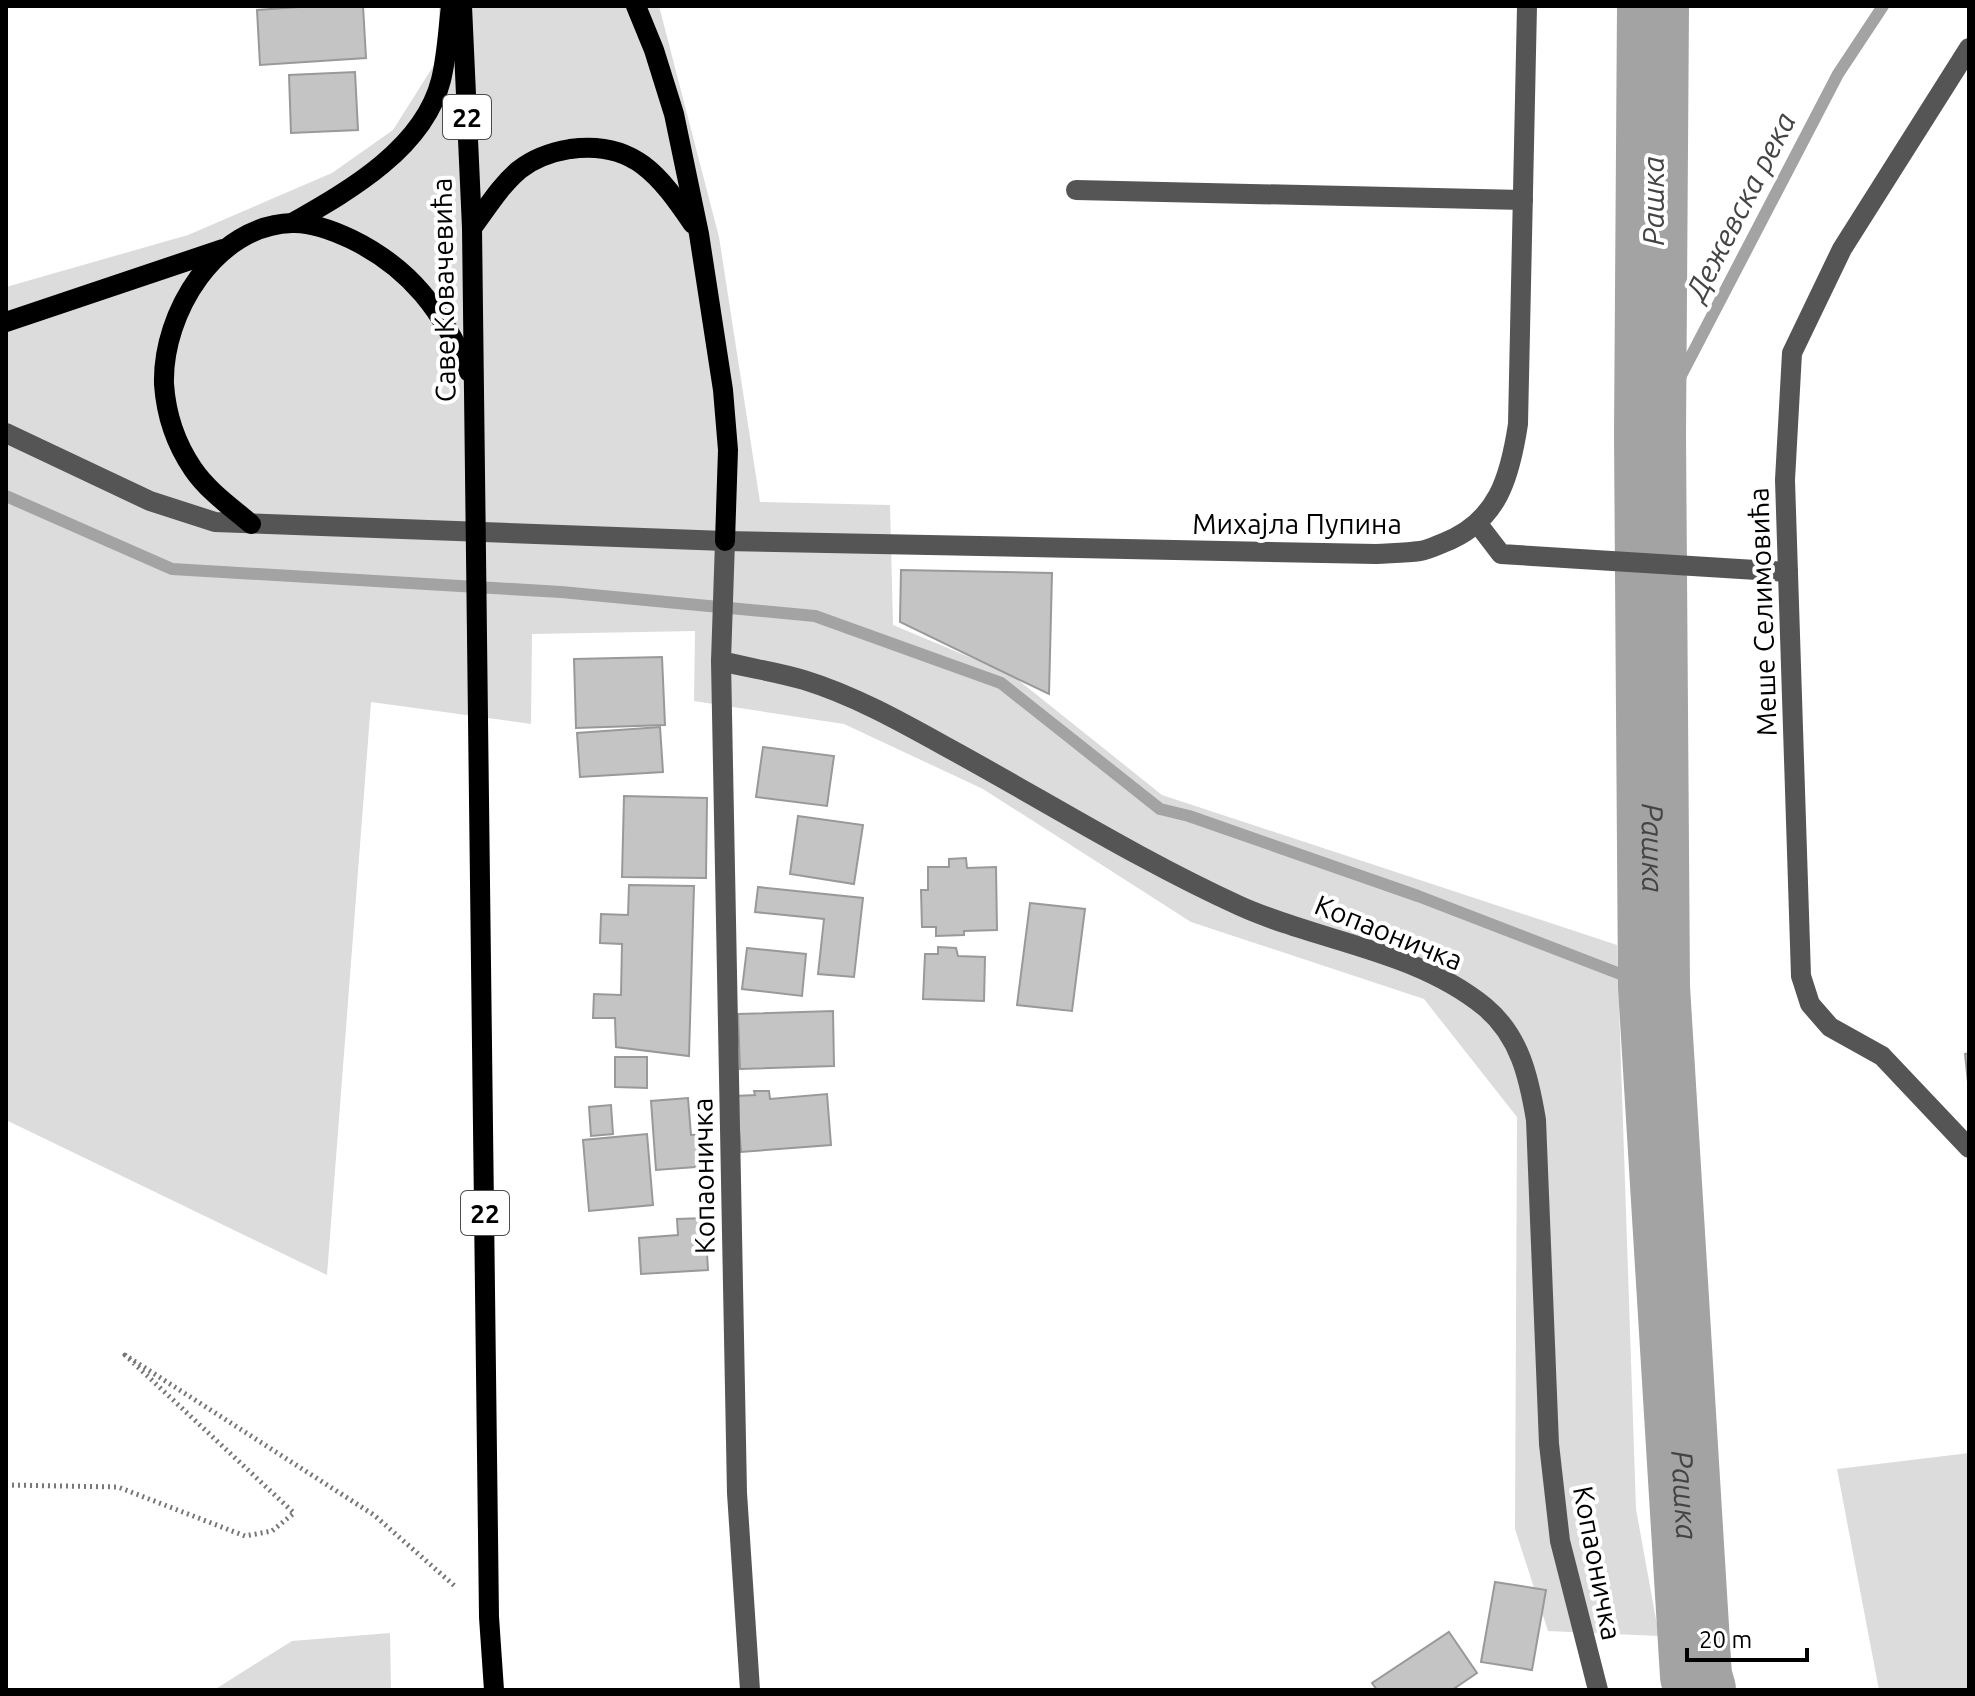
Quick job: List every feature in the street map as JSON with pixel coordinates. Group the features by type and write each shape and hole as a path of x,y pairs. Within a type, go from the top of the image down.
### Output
{"main road":[{"path":"6,322 227,248 258,230 294,222 380,168 429,110 441,81 451,6"},
{"name":"Саве Ковачевића","path":"462,6 472,228 489,1617"},
{"path":"636,6 674,114 699,234 723,390 728,450 725,541"},
{"path":"472,228 501,188 521,169 555,152 600,147 618,151 655,173 699,234"},
{"path":"294,222 341,234 382,256 403,272 424,295 454,338 473,383"},
{"path":"227,248 209,266 185,299 170,338 164,383 172,429 188,460 209,488 251,524"},
{"name":"22","path":"489,1617 494,1690"}],"street":[{"name":"Михајла Пупина","path":"6,433 150,501 215,522 725,541 1376,554 1423,551 1456,538 1478,524 1501,493 1512,464 1518,424 1527,6"},
{"name":"Меше Селимовића","path":"1969,48 1842,249 1792,353 1785,480 1801,976 1810,1004 1830,1027 1882,1056 1969,1148"},
{"path":"1076,190 1523,200"},
{"path":"1478,524 1501,554 1788,572"},
{"name":"Копаоничка","path":"725,541 721,661 737,1493 750,1690"},
{"name":"Копаоничка","path":"721,661 806,681 885,713 1190,881 1242,907 1425,971 1467,994 1501,1022 1519,1052 1530,1082 1536,1120 1550,1458 1560,1541 1598,1690"}],"path":[{"path":"6,1485 118,1487 245,1536 272,1531 294,1513 125,1355 374,1515 489,1617"}],"shaded area":[{"path":"439,6 659,6 719,237 760,502 890,505 893,625 1012,675 1162,795 1617,945 1636,1509 1659,1636 1548,1631 1515,1529 1517,1117 1424,999 1191,922 983,789 844,724 694,701 695,631 532,634 531,724 371,702 327,1275 6,1120 6,287 188,235 332,173 393,130 439,57"},
{"path":"1969,1453 1969,1690 1879,1690 1837,1469"},
{"path":"390,1633 391,1690 214,1690 292,1641"}],"building":[{"path":"363,6 366,58 260,65 257,10"},
{"path":"355,72 358,130 291,133 289,75"},
{"path":"901,570 1052,573 1049,694 900,622"},
{"path":"662,657 665,725 576,728 574,659"},
{"path":"660,727 663,772 580,777 577,733"},
{"path":"763,747 834,756 827,806 756,797"},
{"path":"624,796 707,798 706,878 622,877"},
{"path":"798,816 863,825 854,884 790,874"},
{"path":"966,858 967,868 996,867 997,930 936,936 936,927 922,927 921,890 928,890 928,867 949,867 949,859"},
{"path":"629,885 694,886 689,1056 616,1047 615,1018 593,1018 594,994 621,995 622,944 600,943 601,914 628,915"},
{"path":"758,887 863,898 854,977 818,974 824,919 755,912"},
{"path":"1030,903 1085,909 1072,1011 1017,1005"},
{"path":"938,947 956,948 958,956 985,957 984,1001 923,999 925,954 938,954"},
{"path":"747,948 806,954 802,996 742,989"},
{"path":"833,1011 834,1066 740,1069 738,1014"},
{"path":"1969,1053 1969,1092 1965,1054"},
{"path":"615,1057 647,1057 647,1088 615,1087"},
{"path":"754,1091 769,1091 770,1099 827,1094 831,1145 741,1152 736,1096 755,1095"},
{"path":"688,1098 691,1135 706,1134 709,1166 656,1170 651,1101"},
{"path":"611,1105 613,1134 591,1136 589,1107"},
{"path":"647,1134 653,1205 589,1211 583,1140"},
{"path":"705,1218 708,1270 641,1274 639,1238 678,1235 677,1219"},
{"path":"1495,1582 1546,1590 1532,1670 1481,1662"},
{"path":"1449,1632 1477,1673 1452,1690 1377,1690 1372,1683"}],"waterway":[{"name":"Рашка","path":"1653,6 1650,435 1654,987 1696,1676 1700,1690"},
{"name":"Дежевска река","path":"1650,435 1838,74 1883,6"},
{"path":"6,496 172,569 561,592 815,616 1001,683 1160,809 1189,816 1418,896 1654,987"}]}
